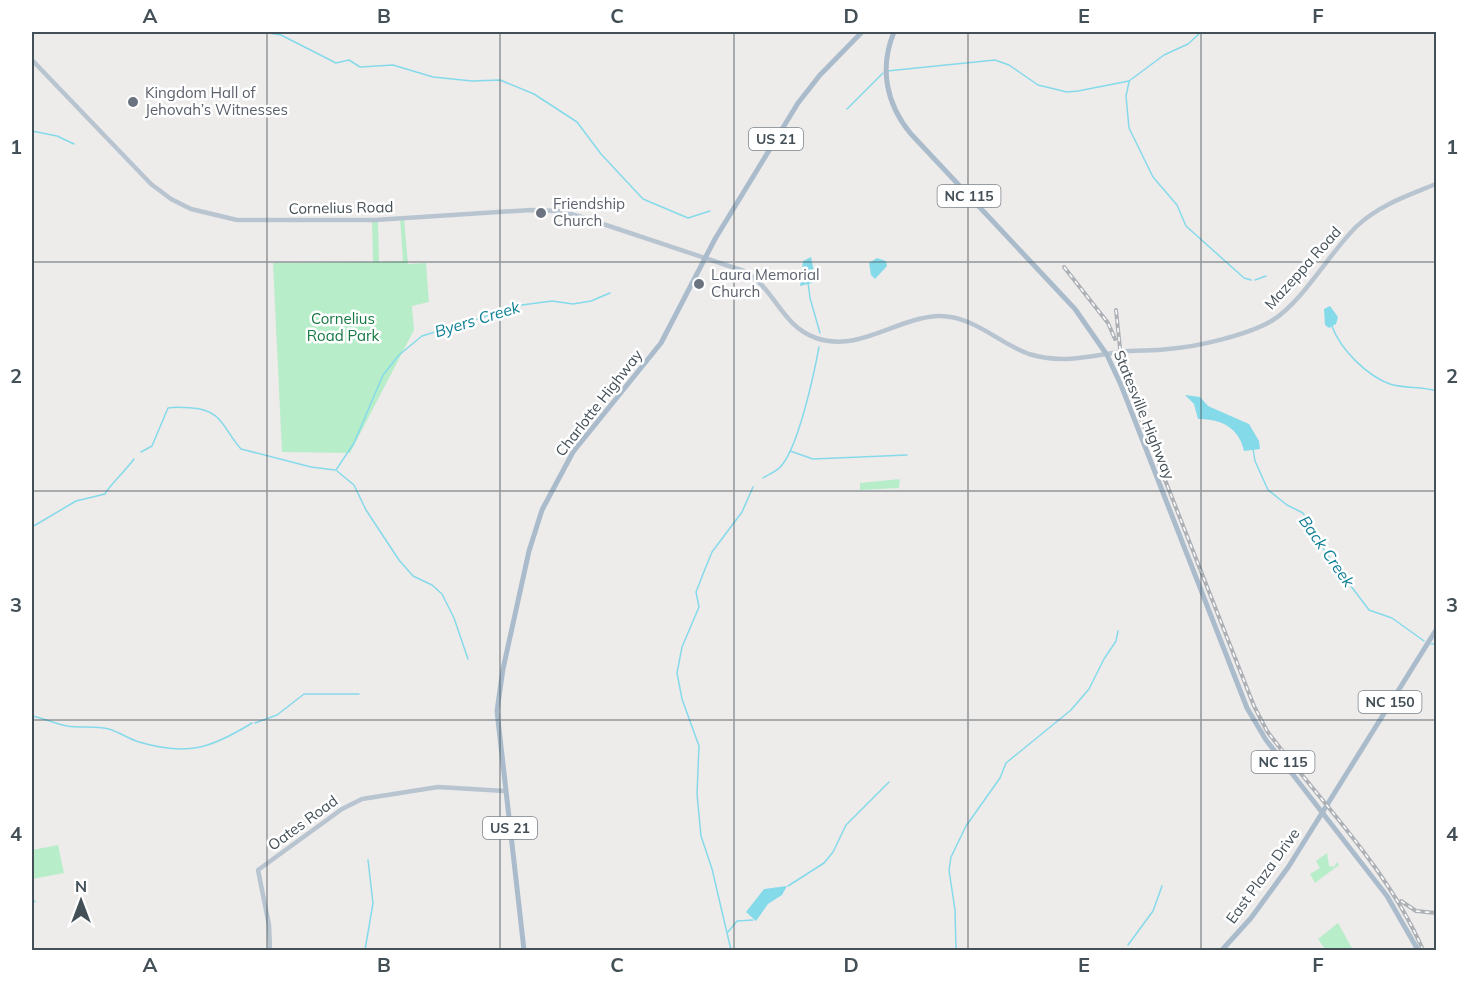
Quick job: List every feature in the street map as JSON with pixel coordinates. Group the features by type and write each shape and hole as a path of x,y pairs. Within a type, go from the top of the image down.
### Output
{"main road":[{"name":"Charlotte Highway","path":"524,951 505,791 498,715 499,688 529,551 542,510 573,452 661,343 705,257 801,98 862,32"},
{"name":"Statesville Highway","path":"894,32 887,52 886,78 891,102 903,124 1058,289 1089,326 1107,355 1247,708 1266,740 1322,813"},
{"name":"NC 150","path":"1322,813 1437,630"},
{"name":"East Plaza Drive","path":"1222,951 1280,878 1322,813"},
{"name":"NC 115","path":"1322,813 1387,897 1419,951"}],"street":[{"name":"Cornelius Road","path":"32,60 151,184 171,199 206,215 237,220 332,221 550,210 582,217 705,257 749,274 766,289 790,322 806,334 824,340 854,341 923,319 943,316 964,321 1013,347 1037,356 1074,360 1107,355"},
{"name":"Mazeppa Road","path":"1107,355 1180,348 1264,325 1289,305 1363,220 1382,208 1437,184"},
{"name":"Oates Road","path":"270,951 269,925 258,870 342,809 362,799 438,787 505,791"}],"green space":[{"name":"Cornelius Road Park","path":"400,218 404,218 408,264 426,263 429,302 412,306 414,330 350,453 282,452 273,263 373,262 372,220 378,221 379,262 403,261"},
{"path":"900,479 899,488 860,490 860,483"},
{"path":"58,845 64,873 32,879 32,850"},
{"path":"1327,853 1329,866 1334,867 1337,862 1339,865 1315,883 1310,874 1320,868 1316,861"},
{"path":"1338,923 1353,950 1326,950 1318,939"}],"water":[{"path":"811,257 816,282 800,286 803,261"},
{"path":"877,258 886,261 887,266 875,279 871,275 869,263"},
{"path":"1330,306 1338,317 1336,324 1329,328 1325,325 1324,309"},
{"path":"1185,395 1200,397 1208,406 1249,424 1259,441 1260,449 1244,451 1238,436 1228,426 1207,419 1198,419 1194,404"},
{"path":"787,886 782,895 768,904 756,921 746,912 764,889"}],"waterway":[{"path":"262,32 281,35 336,63 349,60 360,67 393,65 433,77 472,81 500,80 534,94 577,122 601,154 643,199 688,218 710,211"},
{"path":"887,71 995,60 1009,65 1038,85 1067,92 1078,91 1129,81 1164,55 1188,44 1201,32"},
{"path":"847,109 883,73"},
{"path":"1129,82 1126,96 1129,128 1153,177 1177,205 1186,226 1244,278 1251,280"},
{"path":"32,131 57,136 74,144"},
{"path":"1255,280 1266,276"},
{"path":"808,282 820,333"},
{"name":"Byers Creek","path":"336,470 354,443 383,375 399,355 422,336 522,305 552,301 573,304 591,301 610,293"},
{"path":"1332,326 1341,344 1355,361 1372,375 1396,386 1436,391"},
{"path":"763,478 780,467 794,442 805,408 819,347"},
{"name":"Byers Creek","path":"141,452 152,446 168,408 192,408 210,412 216,417 241,449 311,467 335,470"},
{"name":"Back Creek","path":"1253,449 1255,461 1268,490 1287,505 1303,513 1326,553 1369,610 1392,618 1424,641"},
{"path":"790,451 813,459 907,455"},
{"name":"Byers Creek","path":"32,527 76,501 105,494 134,459"},
{"path":"337,471 354,485 366,510 399,560 413,576 432,585 442,594 454,618 468,659"},
{"path":"731,950 712,869 701,836 697,794 699,746 682,699 677,673 682,647 699,607 696,592 705,569 712,552 742,512 753,487"},
{"path":"956,950 955,910 949,870 951,857 966,826 1000,778 1006,763 1071,710 1089,689 1116,641 1118,631"},
{"name":"Back Creek","path":"1431,644 1436,644"},
{"path":"255,723 277,715 304,694 359,694"},
{"path":"32,716 67,726 109,729 139,742 171,749 198,748 223,739 252,723"},
{"path":"788,886 824,863 833,852 846,825 889,782"},
{"path":"365,950 373,903 368,860"},
{"path":"1128,945 1153,911 1162,886"},
{"path":"32,904 35,901"},
{"path":"728,932 737,921 753,920"}],"railway":[{"path":"1064,267 1108,323 1115,339"},
{"path":"1116,310 1125,375"},
{"path":"1121,368 1254,706 1267,731 1372,864 1408,920 1423,950"},
{"path":"1401,901 1416,911 1436,913"}],"place":[{"name":"Kingdom Hall of Jehovah’s Witnesses","path":"133,102"},
{"name":"Friendship Church","path":"541,213"},
{"name":"Laura Memorial Church","path":"699,284"}]}
